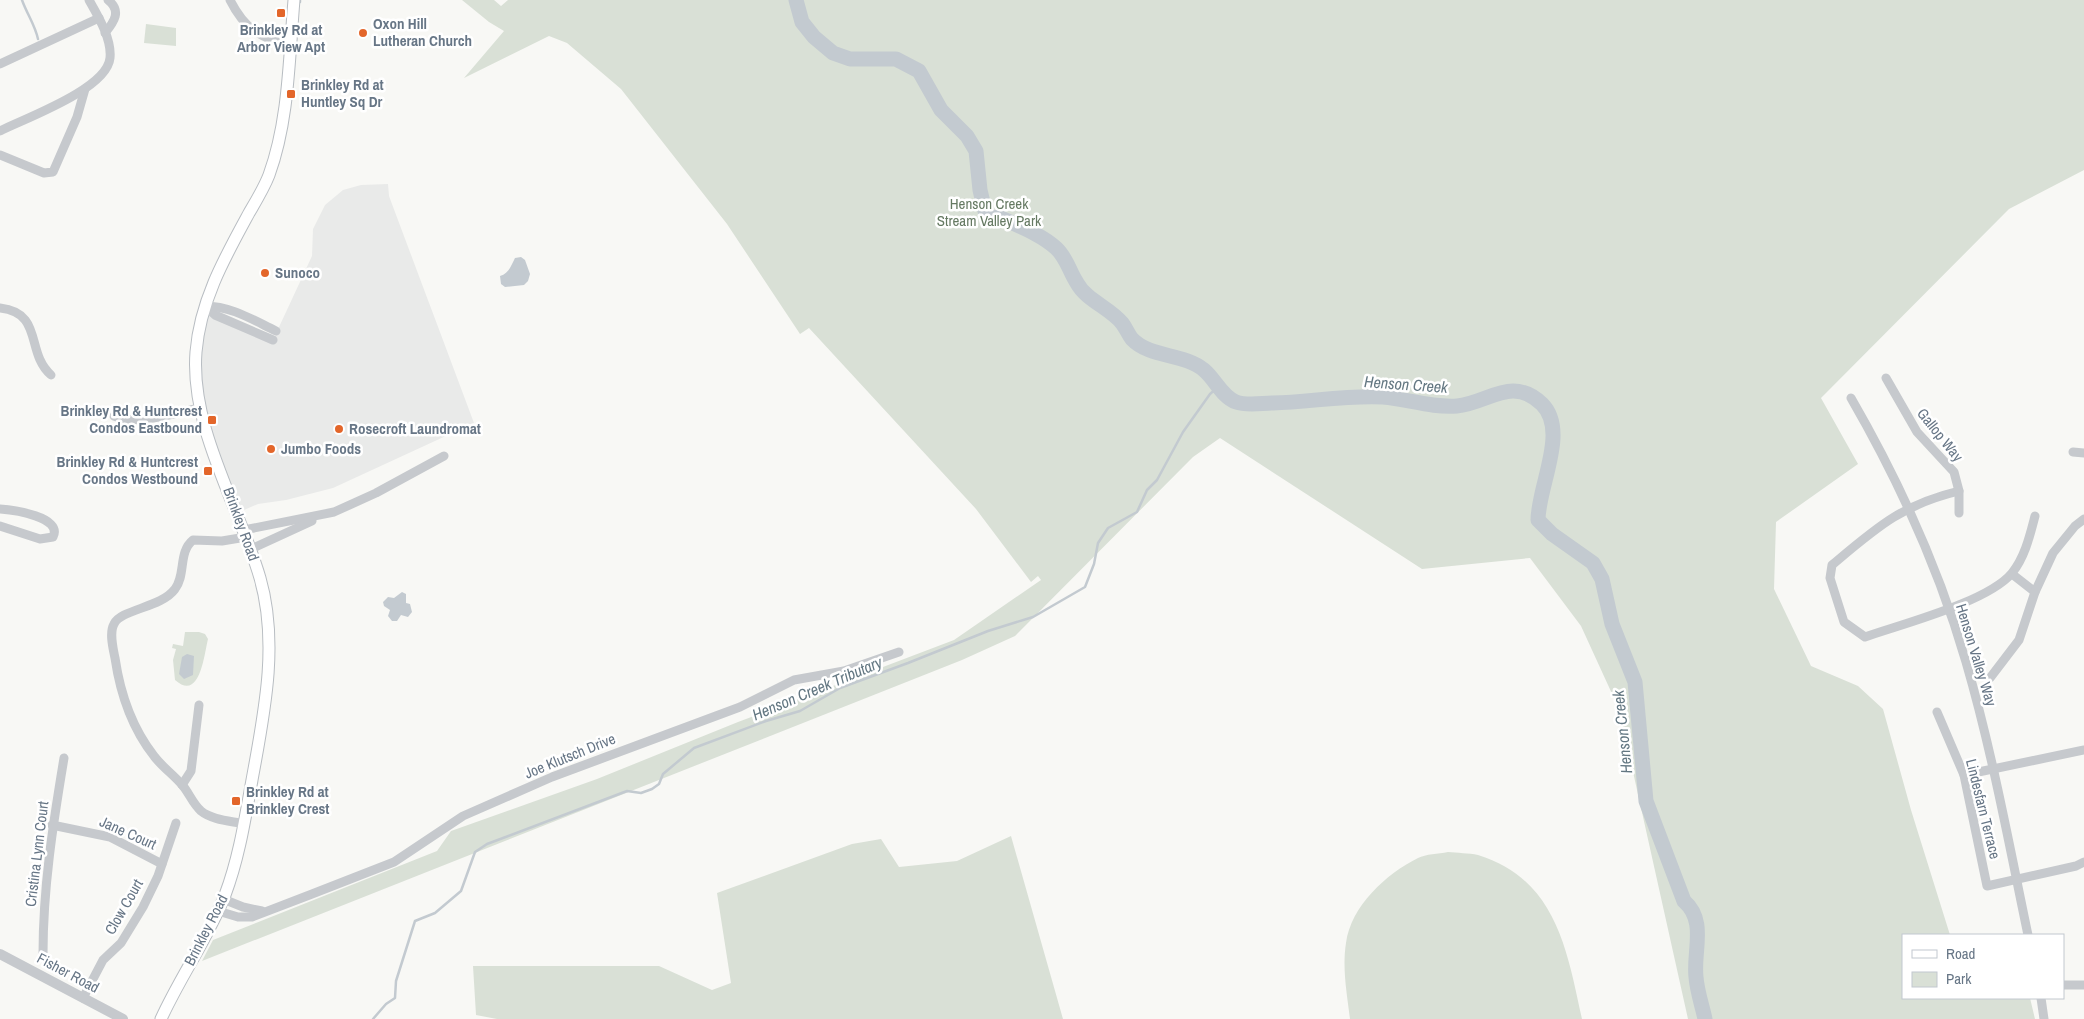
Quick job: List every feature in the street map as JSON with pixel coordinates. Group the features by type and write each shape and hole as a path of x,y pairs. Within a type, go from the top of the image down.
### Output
{"main road":[{"name":"Brinkley Road","path":"161,1019 172,994 218,911 232,876 244,824 264,703 269,646 263,592 251,550 200,408 197,392 196,354 200,321 218,271 269,174 282,118 294,0"}],"street":[{"path":"0,131 85,89 103,74 109,64 110,48 99,18 89,0"},
{"path":"105,33 113,23 116,14 113,4 108,0"},
{"path":"230,0 242,20 254,32 266,39 290,46"},
{"path":"0,64 99,18"},
{"path":"0,155 44,173 53,172 77,117 85,89"},
{"path":"205,306 226,308 274,336"},
{"path":"0,308 14,311 26,318 30,325 40,362 51,375"},
{"name":"Gallop Way","path":"1886,378 1917,432 1954,472 1959,491 1959,513"},
{"name":"Henson Valley Way","path":"1850,398 1889,466 1948,608 1977,702 2028,934"},
{"path":"114,416 123,419 143,419 200,408"},
{"path":"2073,452 2084,454"},
{"path":"251,550 323,515 368,498 444,456"},
{"path":"1959,491 1933,497 1908,508 1880,524 1832,565 1830,578 1844,622 1864,637 1948,608 1987,591 2012,574 2023,555 2035,516"},
{"path":"0,509 13,510 46,520 54,527 55,533 49,539 40,539 0,526"},
{"path":"244,824 210,816 200,810 182,785 152,754 124,701 115,661 113,626 121,616 155,605 175,590 186,551 194,540 222,541 245,533 323,515"},
{"path":"1990,678 2019,640 2035,592 2053,553 2075,526 2084,519"},
{"path":"2012,574 2035,592"},
{"name":"Joe Klutsch Drive","path":"218,911 247,918 394,862 463,816 552,777 740,707 794,680 844,671 899,652"},
{"path":"182,785 190,771 199,705"},
{"name":"Lindesfarn Terrace","path":"1937,712 1964,776 1987,886 2016,880"},
{"path":"1964,776 2084,750"},
{"name":"Cristina Lynn Court","path":"43,954 44,900 52,824 64,758"},
{"name":"Clow Court","path":"83,998 103,960 121,943 132,926 162,864 176,823"},
{"name":"Jane Court","path":"52,824 103,834 162,864"},
{"path":"2016,880 2076,866 2084,862"},
{"path":"223,899 243,907 262,911"},
{"name":"Fisher Road","path":"0,954 123,1019"},
{"path":"2064,985 2084,985"},
{"path":"2041,999 2044,1019"}],"shaded area":[{"path":"388,184 389,196 474,423 333,488 286,500 258,504 237,513 197,392 205,306 273,340 312,256 313,229 325,205 343,190 361,185"},
{"path":"521,257 525,260 530,274 528,281 524,285 505,287 501,284 500,276 508,271 515,258"},
{"path":"402,592 406,594 406,603 410,604 412,612 408,617 401,615 397,621 392,621 388,616 390,610 384,606 383,602 388,597 394,598"},
{"path":"187,654 194,656 193,675 184,679 179,674 182,657"}],"green space":[{"name":"Henson Creek Stream Valley Park","path":"462,0 494,0 501,6 508,0 2084,0 2084,170 2009,209 1821,398 1858,464 1776,522 1774,589 1811,666 1858,686 1883,709 1911,810 1950,934 1902,934 1902,999 2030,999 2035,1019 1688,1019 1619,709 1581,626 1530,558 1422,569 1220,438 1193,457 1015,636 962,660 202,961 213,940 437,851 451,831 597,779 738,722 954,640 1041,580 1038,576 1031,582 976,509 809,328 800,334 727,224 621,89 567,43 549,36 464,78 504,31 489,22"},
{"path":"146,24 176,28 176,46 144,43"},
{"path":"185,632 199,632 205,634 208,639 199,674 190,685 183,685 175,680 173,660 176,649 172,648 173,644 183,646"},
{"path":"1011,836 1063,1019 497,1019 476,1015 473,966 659,966 712,990 731,983 717,893 852,844 881,839 899,867 957,861"},
{"path":"1448,852 1478,855 1504,866 1525,881 1541,899 1554,920 1563,943 1582,1019 1350,1019 1345,981 1345,952 1349,929 1355,916 1372,893 1394,873 1421,857"}],"waterway":[{"path":"22,0 38,39"},
{"name":"Henson Creek","path":"796,0 802,22 814,37 833,53 850,59 896,59 919,71 941,110 967,136 976,151 980,190 986,215 992,218 999,217 1050,243 1063,256 1081,289 1117,318 1132,339 1139,345 1157,353 1196,365 1204,370 1231,400 1245,404 1254,404 1355,397 1383,397 1429,405 1457,406 1510,391 1531,396 1542,404 1550,415 1553,429 1553,444 1539,506 1538,520 1552,534 1593,563 1602,579 1612,624 1635,682 1646,801 1684,901 1691,909 1695,918 1697,927 1696,977 1705,1019"},
{"name":"Henson Creek Tributary","path":"373,1019 386,1004 395,998 396,981 415,921 435,913 461,891 475,852 487,844 627,791 641,793 652,789 659,784 663,774 694,748 766,721 800,711 840,688 988,631 1033,617 1085,587 1094,564 1098,543 1108,528 1137,512 1147,490 1157,480 1183,432 1210,394 1218,387"}],"place":[{"name":"Brinkley Rd at Arbor View Apt","path":"281,13"},
{"name":"Oxon Hill Lutheran Church","path":"363,33"},
{"name":"Brinkley Rd at Huntley Sq Dr","path":"291,94"},
{"name":"Sunoco","path":"265,273"},
{"name":"Brinkley Rd & Huntcrest Condos Eastbound","path":"212,420"},
{"name":"Rosecroft Laundromat","path":"339,429"},
{"name":"Jumbo Foods","path":"271,449"},
{"name":"Brinkley Rd & Huntcrest Condos Westbound","path":"208,471"},
{"name":"Brinkley Rd at Brinkley Crest","path":"236,801"}]}
